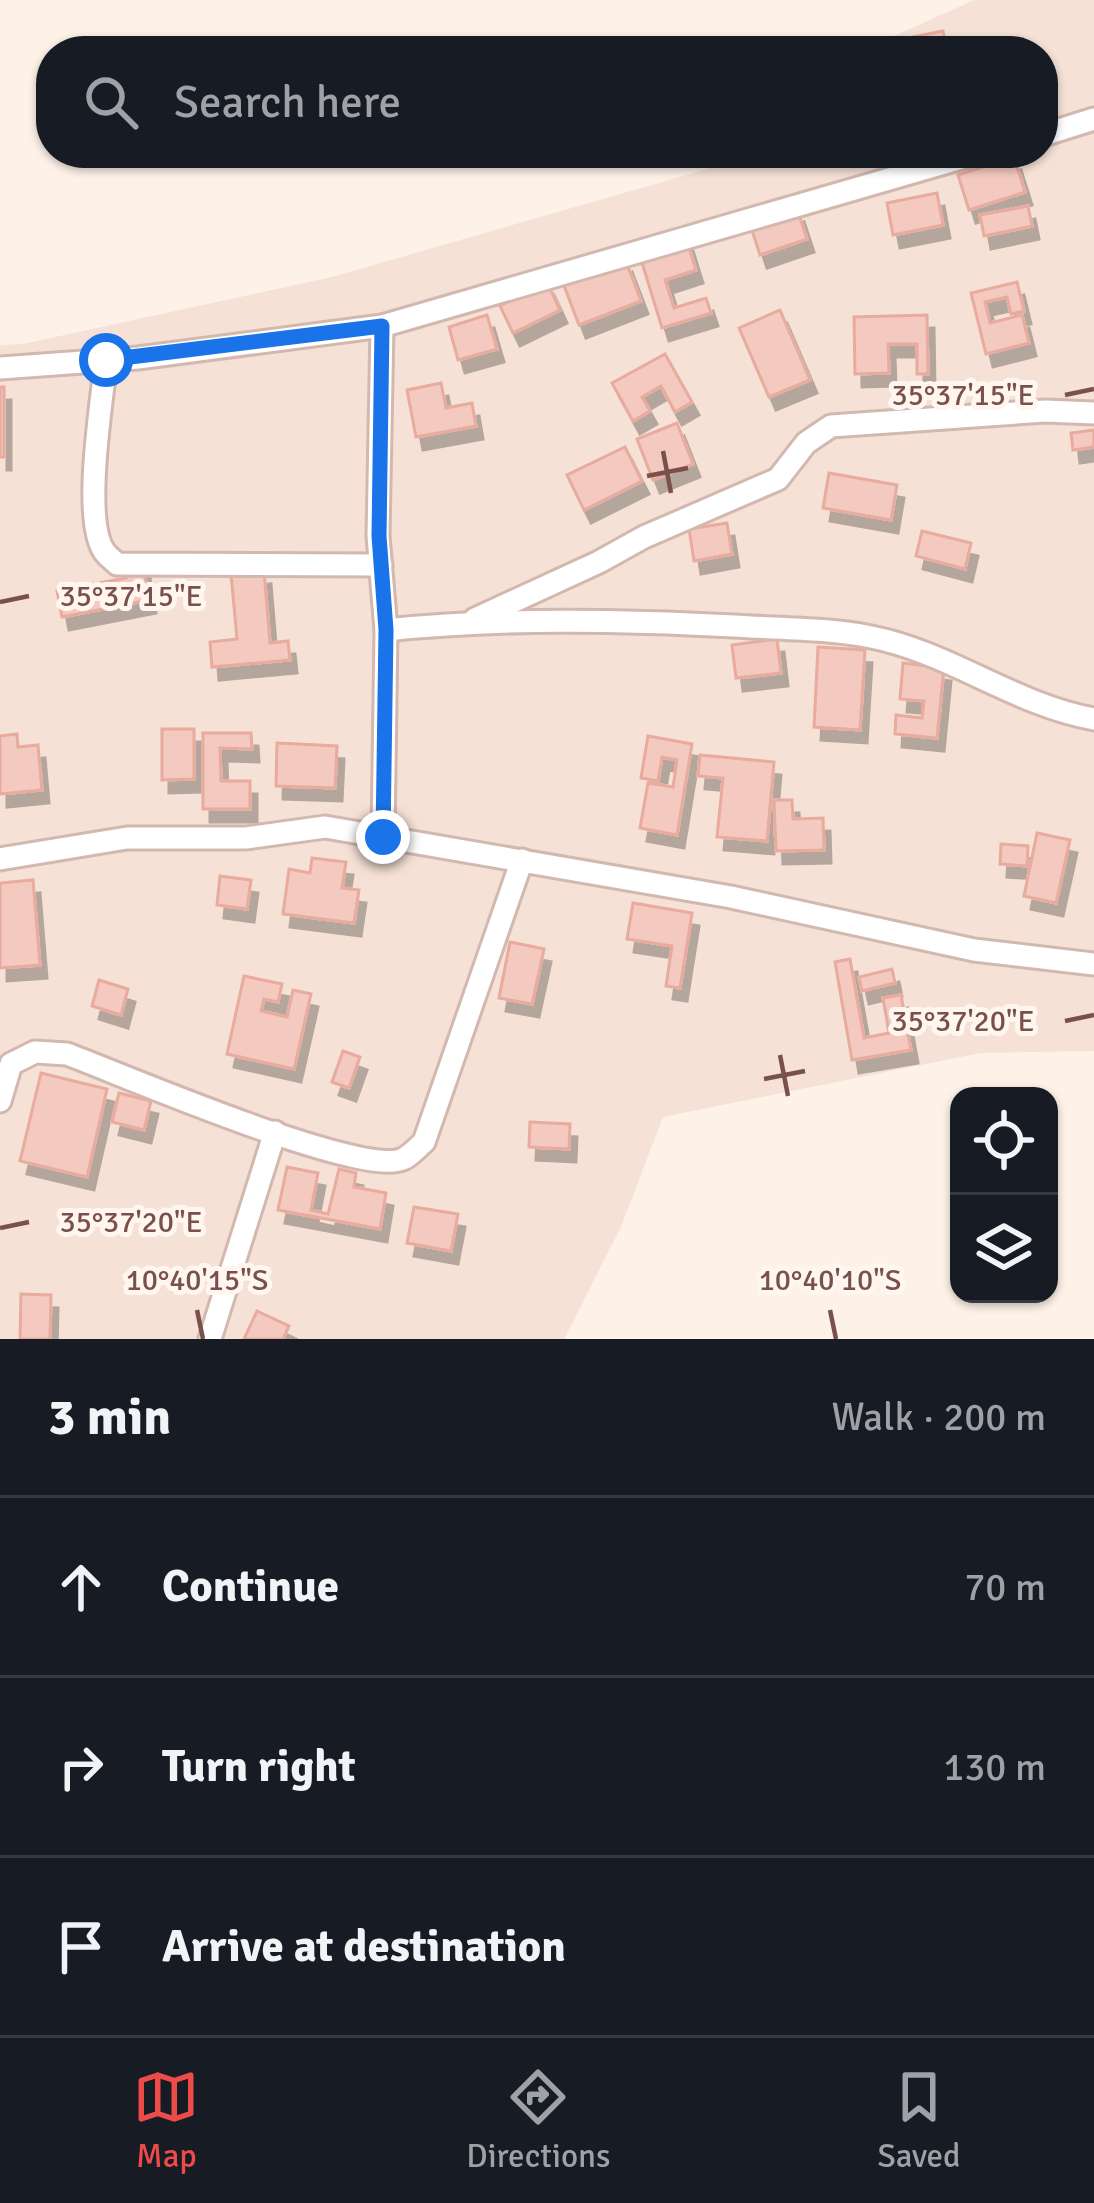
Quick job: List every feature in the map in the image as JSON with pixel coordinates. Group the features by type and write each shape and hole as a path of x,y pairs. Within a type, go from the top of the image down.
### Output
{"street":[{"path":"1058,131 1087,122 1094,146"},
{"path":"0,368 106,360 382,326 928,168"},
{"path":"382,326 383,837"},
{"path":"106,360 94,484 96,527 103,550 118,564 381,565"},
{"path":"469,622 778,479 806,443 831,426 1045,410 1094,413"},
{"path":"386,630 469,622 655,622 870,637 939,657 1020,694 1094,718"},
{"path":"0,859 127,838 246,838 325,827 731,897 974,950 1094,964"},
{"path":"0,1101 11,1064 35,1052 67,1054 330,1153 377,1162 401,1160 424,1142 522,860"},
{"path":"210,1339 275,1132"}],"shaded area":[{"path":"974,0 1094,0 1094,1051 980,1053 663,1117 620,1229 564,1339 0,1339 0,345 23,344 332,277 711,168 1058,168 1058,36 894,36"}],"building":[{"path":"980,168 1017,168 1025,192 969,210 958,175"},
{"path":"937,193 943,225 893,235 887,203"},
{"path":"1028,206 1032,226 984,236 980,215"},
{"path":"797,209 807,239 760,255 750,224"},
{"path":"686,238 696,270 665,280 674,308 706,298 711,313 662,328 639,253"},
{"path":"625,259 641,301 579,325 563,283"},
{"path":"547,282 560,310 513,333 500,306"},
{"path":"1017,282 1024,311 1011,314 1007,297 985,302 990,323 1022,315 1029,343 986,354 971,293"},
{"path":"780,310 810,380 769,397 739,328"},
{"path":"487,315 497,349 458,360 449,327"},
{"path":"927,315 928,374 917,374 917,344 888,344 889,373 855,374 854,317"},
{"path":"665,354 692,402 675,412 661,386 642,397 650,411 633,421 612,383"},
{"path":"441,383 446,408 472,403 476,426 416,437 407,390"},
{"path":"0,387 4,387 4,457 0,457"},
{"path":"677,423 693,464 653,480 637,439"},
{"path":"1094,430 1094,447 1073,450 1071,433"},
{"path":"625,447 642,481 584,510 567,475"},
{"path":"829,473 897,485 891,520 823,508"},
{"path":"727,523 732,554 694,561 689,529"},
{"path":"922,531 971,543 965,569 916,556"},
{"path":"143,565 149,600 62,617 57,591 126,578 124,569"},
{"path":"264,571 270,643 288,641 290,660 212,667 210,642 237,639 231,574"},
{"path":"777,639 781,673 736,678 732,645"},
{"path":"818,647 865,650 860,730 814,727"},
{"path":"903,663 944,668 937,738 895,734 896,715 922,718 924,701 900,699"},
{"path":"162,729 194,729 194,779 162,780"},
{"path":"203,733 251,733 252,749 220,748 221,781 250,781 250,809 203,809"},
{"path":"17,734 18,747 38,745 42,790 0,794 0,736"},
{"path":"648,736 692,744 677,835 640,828 648,783 673,787 677,760 662,757 658,781 641,778"},
{"path":"277,743 337,746 335,788 276,786"},
{"path":"700,755 774,762 767,841 717,837 723,778 698,776"},
{"path":"774,800 792,800 793,819 823,818 824,850 776,851"},
{"path":"1037,833 1070,840 1056,903 1024,896"},
{"path":"1001,844 1028,846 1027,866 1000,864"},
{"path":"312,858 346,862 342,888 359,890 354,923 283,914 289,869 310,873"},
{"path":"220,876 251,880 247,909 217,905"},
{"path":"33,880 40,965 0,968 0,883"},
{"path":"633,903 692,913 680,988 666,986 672,946 627,939"},
{"path":"510,942 544,949 532,1004 499,998"},
{"path":"850,959 864,1038 889,1033 883,998 901,995 911,1050 852,1060 835,962"},
{"path":"892,969 895,983 862,991 859,977"},
{"path":"244,976 282,984 278,1002 264,999 261,1011 287,1017 293,990 311,994 294,1069 227,1054"},
{"path":"99,980 128,989 121,1015 92,1006"},
{"path":"343,1051 360,1057 349,1088 332,1082"},
{"path":"41,1073 107,1089 87,1177 20,1161"},
{"path":"119,1093 151,1101 144,1130 112,1122"},
{"path":"530,1122 570,1124 569,1149 529,1147"},
{"path":"287,1167 318,1173 311,1210 328,1214 339,1169 356,1173 354,1187 386,1193 380,1229 278,1210"},
{"path":"414,1207 458,1214 451,1251 407,1243"},
{"path":"21,1294 51,1295 50,1339 20,1339"},
{"path":"257,1311 289,1326 283,1339 244,1339"}],"route":[{"path":"106,360 382,326 383,837"}]}
